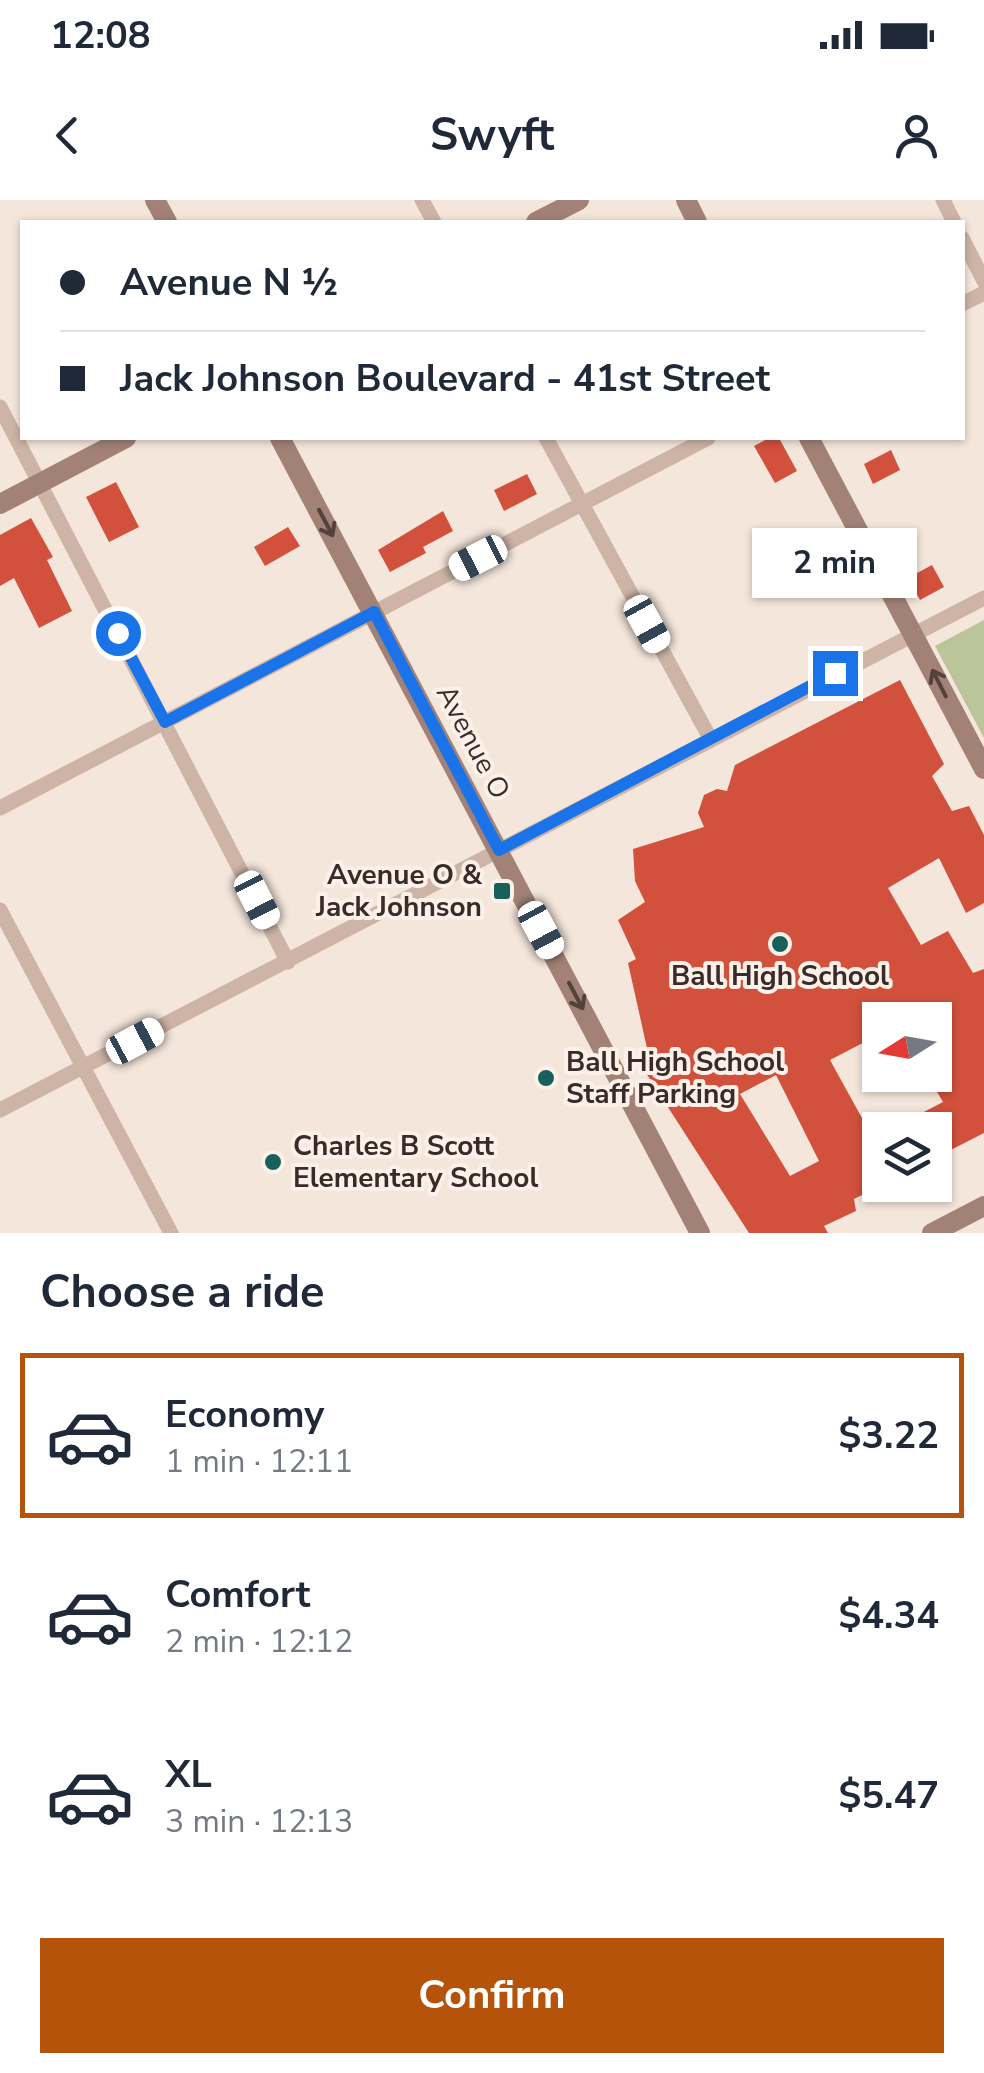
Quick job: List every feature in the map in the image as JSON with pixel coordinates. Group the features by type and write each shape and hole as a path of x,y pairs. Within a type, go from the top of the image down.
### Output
{"main road":[{"path":"540,220 579,200"},
{"path":"0,504 122,440"},
{"name":"Avenue O","path":"281,440 700,1233"},
{"path":"810,440 984,769"},
{"path":"932,1233 957,1227 984,1206"}],"street":[{"path":"965,244 984,281"},
{"path":"0,407 288,962"},
{"path":"547,440 710,738"},
{"path":"0,808 704,440"},
{"path":"0,1110 984,598"},
{"path":"0,910 171,1233"}],"green space":[{"path":"984,620 984,738 935,646"}],"building":[{"path":"765,440 780,440 797,471 775,483 754,446"},
{"path":"891,450 900,470 873,484 864,464"},
{"path":"527,474 537,494 504,511 494,490"},
{"path":"116,482 139,527 109,542 86,497"},
{"path":"443,511 453,531 423,547 426,553 390,572 378,550"},
{"path":"31,518 53,557 47,560 72,611 39,628 14,578 0,586 0,535"},
{"path":"288,527 300,546 265,566 254,547"},
{"path":"932,565 944,587 920,600 908,578"},
{"name":"Ball High School","path":"900,680 944,764 932,776 952,811 969,806 984,835 984,903 966,913 939,858 888,888 921,945 948,931 973,973 984,969 984,1133 952,1149 952,1112 924,1112 943,1102 937,1092 952,1092 952,1002 862,1002 862,1043 830,1060 862,1118 862,1195 854,1199 856,1211 824,1226 828,1233 749,1233 644,1070 651,1066 628,963 636,959 618,920 645,902 635,881 633,849 704,827 698,813 704,795 717,789 727,791 735,765","holes":["776,1075 819,1161 790,1176 740,1094"]}],"place":[{"name":"Avenue O & Jack Johnson","path":"502,891"},
{"name":"Ball High School","path":"780,944"},
{"name":"Ball High School Staff Parking","path":"546,1078"},
{"name":"Charles B Scott Elementary School","path":"273,1162"}],"route":[{"path":"118,633 165,722 374,612 499,850 835,673"}]}
